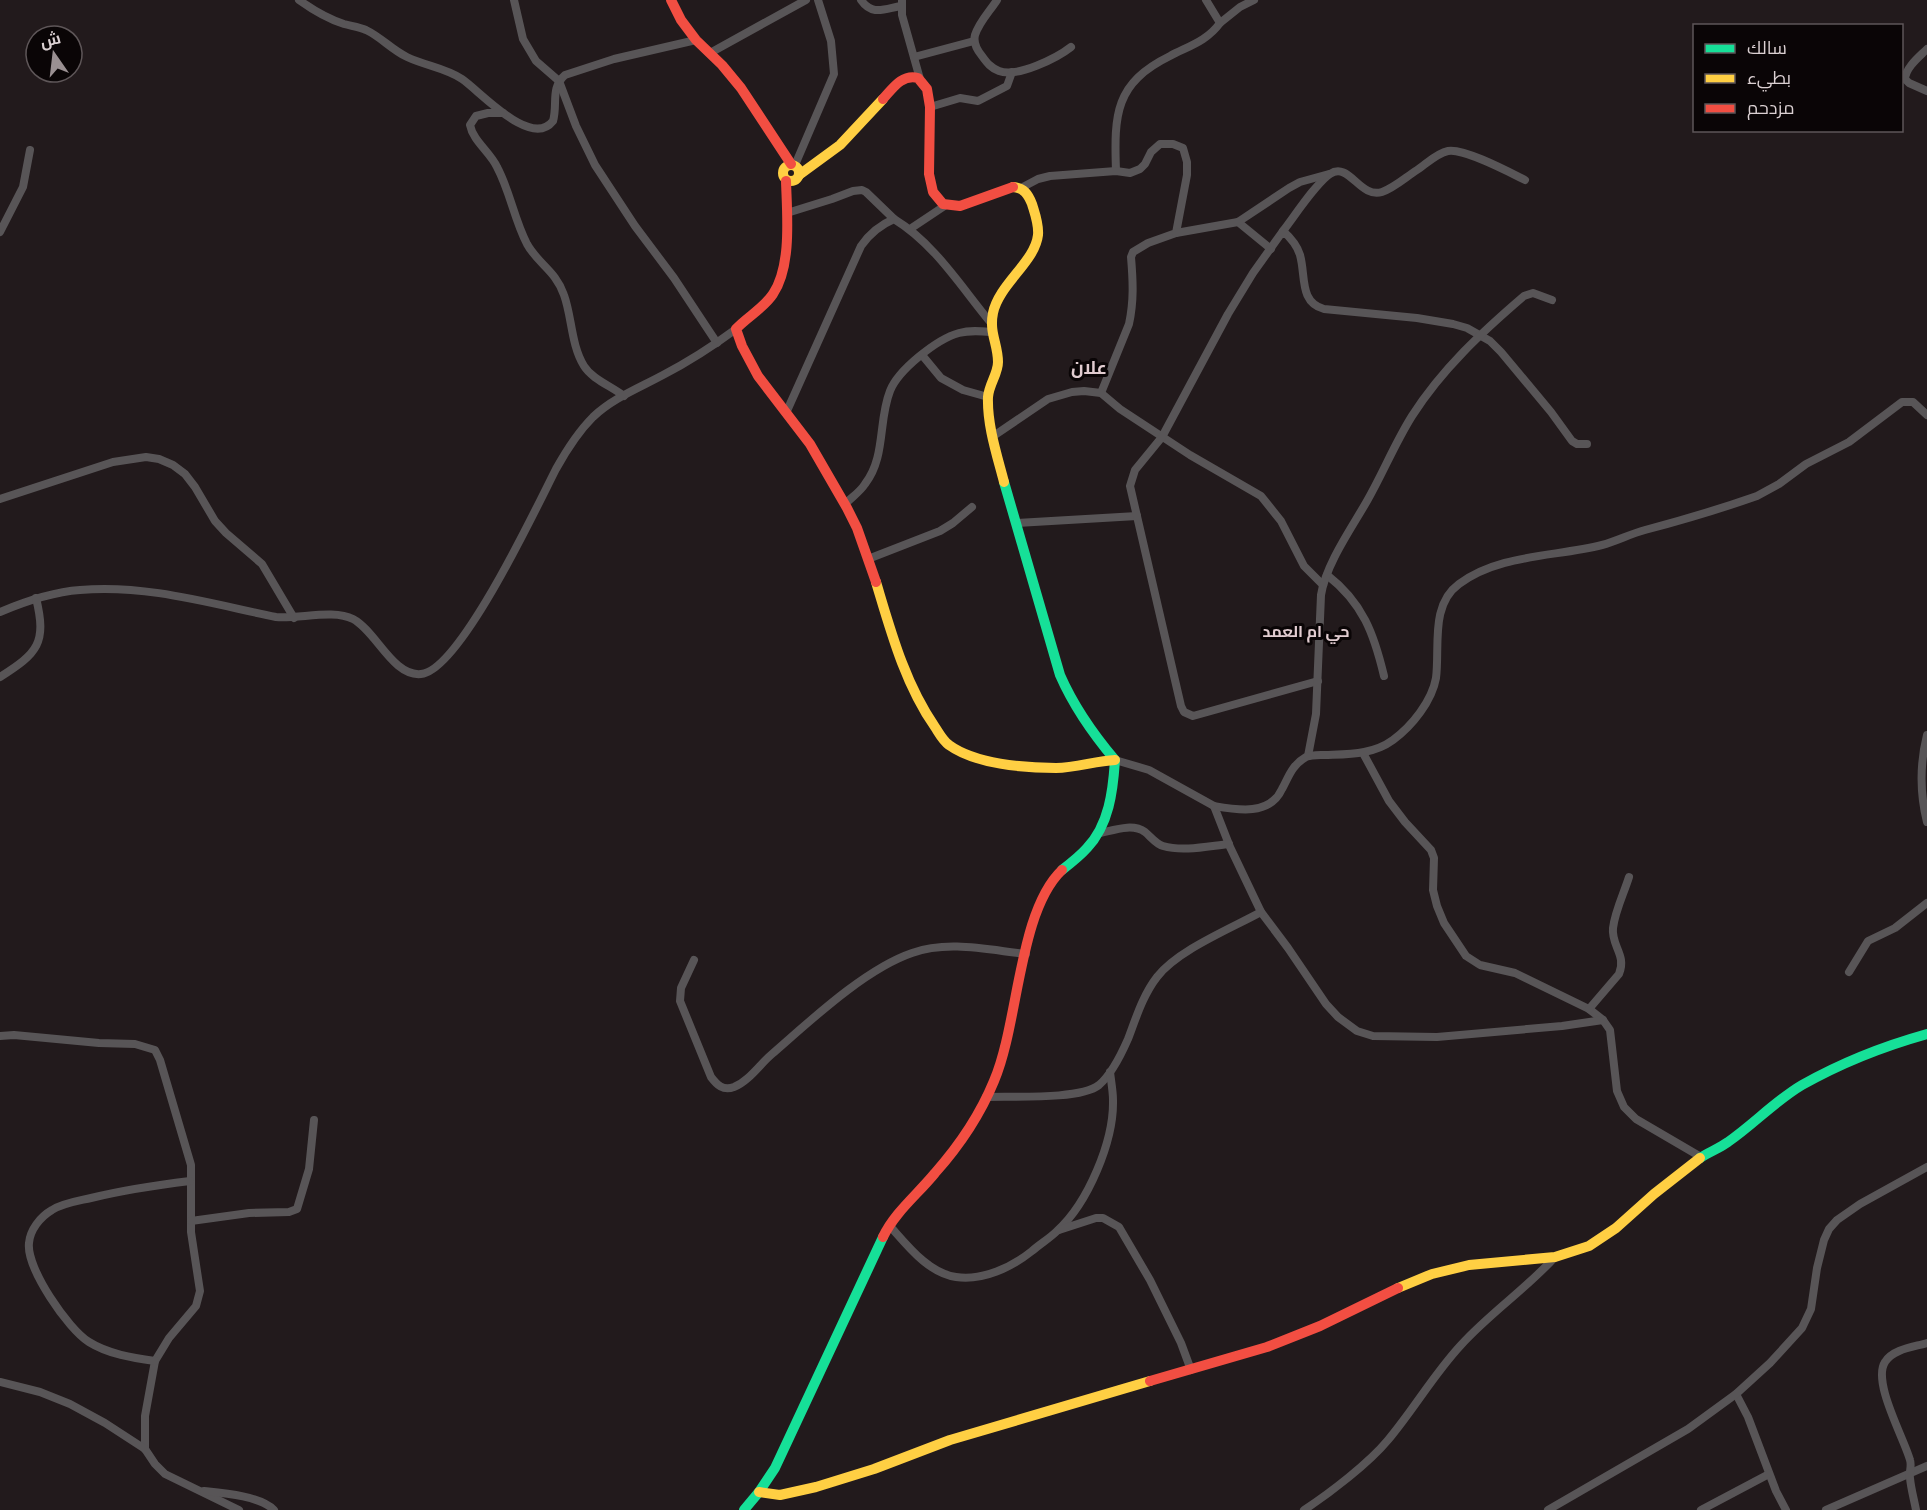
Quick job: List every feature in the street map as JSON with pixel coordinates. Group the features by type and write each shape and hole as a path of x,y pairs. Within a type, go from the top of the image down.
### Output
{"street":[{"path":"299,0 336,21 369,31 408,57 452,73 504,114 526,127 538,129 547,127 554,119 555,95 559,81 565,75 614,59 696,40"},
{"path":"514,0 520,31 528,48 536,61 559,81 576,126 595,165 717,343"},
{"path":"671,0 681,20 696,40 741,88 791,171"},
{"path":"710,53 806,0"},
{"path":"0,612 36,598 80,590 137,591 276,617 332,615 351,618 375,639 394,662 409,673 424,674 436,668 447,659 497,584 557,469 575,438 593,417 624,396 717,343 767,302 779,286 786,246 791,171 834,74 831,41 818,0"},
{"path":"861,0 868,8 874,10 902,3 914,57 930,106 928,172 935,195 946,205 952,207 1014,187 1021,188 1031,201 1038,223 1038,236 1034,248 999,296 991,327"},
{"path":"998,0 978,28 974,41 991,67 1005,73 1012,72 1060,56 1071,47"},
{"path":"1206,0 1220,23"},
{"path":"1116,171 1118,111 1122,97 1134,82 1150,67 1199,43 1240,7 1254,0"},
{"path":"914,57 974,41"},
{"path":"1927,49 1908,70 1905,79 1927,91"},
{"path":"930,106 960,98 980,100 1006,88 1012,72"},
{"path":"791,171 826,157 897,83 912,76 920,79"},
{"path":"504,114 488,113 476,116 470,125 472,133 498,167 530,249 560,284 582,364 592,374 624,396"},
{"path":"1021,188 1038,179 1050,176 1116,171 1130,173 1140,169 1151,152 1160,144 1173,144 1183,148 1185,152 1187,175 1176,233"},
{"path":"0,232 23,187 30,150"},
{"path":"1101,393 1132,312 1134,295 1131,258 1133,252 1148,243 1176,233 1238,222 1288,188 1300,182 1330,174 1342,172 1367,191 1377,193 1450,151 1488,162 1525,180"},
{"path":"1318,681 1201,715 1192,716 1184,712 1171,666 1131,493 1131,480 1140,464 1162,437 1228,314 1283,231 1330,174"},
{"path":"744,1510 775,1468 889,1225 908,1201 939,1169 968,1129 986,1097 1006,1047 1026,954 1040,907 1056,875 1091,844 1100,832 1105,819 1115,760 1097,739 1067,692 1030,575 992,437 988,397 998,361 991,327 943,262 910,229 894,219 866,192 857,189 787,213"},
{"path":"910,229 946,205"},
{"path":"786,412 861,246 878,227 894,219"},
{"path":"1238,222 1271,249"},
{"path":"1283,231 1297,249 1306,294 1310,302 1317,307 1350,313 1417,318 1453,324 1480,335 1502,352 1572,441 1577,444 1587,444"},
{"path":"1308,756 1314,729 1323,585 1345,537 1413,415 1438,379 1480,335 1524,296 1533,293 1552,300"},
{"path":"845,504 866,483 872,472 880,447 886,402 898,376 940,342 958,333 991,327"},
{"path":"736,329 741,346 758,375 809,444 845,504 857,528 910,685 937,731 952,749 986,760 1034,766 1071,768 1115,760 1149,770 1214,806 1246,810 1268,805 1282,792 1293,767 1308,756 1362,753 1382,747 1406,729 1429,699 1436,678 1438,632 1443,605 1458,585 1496,566 1603,544 1758,496 1806,464 1849,442 1902,402 1913,402 1927,415"},
{"path":"922,355 941,378 963,390 988,397"},
{"path":"992,437 1048,399 1072,392 1101,393 1120,409 1162,437 1261,496 1281,521 1304,566 1323,585"},
{"path":"0,499 113,462 146,457 159,459 173,465 184,474 215,521 262,564 294,618"},
{"path":"868,559 940,531 972,507"},
{"path":"1017,523 1137,516"},
{"path":"1327,575 1339,584 1367,622 1384,676"},
{"path":"0,677 28,657 39,642 41,617 36,598"},
{"path":"1927,735 1924,746 1922,782 1927,822"},
{"path":"1362,753 1389,801 1431,850 1434,858 1434,890 1437,906 1444,922 1466,956 1480,965 1515,973 1589,1009 1603,1020 1610,1030 1617,1091 1624,1107 1636,1119 1701,1157"},
{"path":"1214,806 1261,912 1326,1004 1357,1031 1365,1034 1437,1037 1603,1020"},
{"path":"1100,832 1137,828 1158,844 1169,847 1229,844"},
{"path":"1589,1009 1621,969 1621,958 1612,932 1629,877"},
{"path":"1849,972 1868,941 1895,928 1927,903"},
{"path":"986,1097 1074,1094 1099,1085 1110,1072 1127,1041 1150,987 1163,970 1197,946 1261,912"},
{"path":"694,960 681,988 680,1001 711,1077 717,1085 726,1088 738,1085 845,994 883,966 901,957 922,950 956,947 1026,954"},
{"path":"759,1492 780,1495 816,1487 874,1469 950,1440 1267,1347 1305,1333 1395,1289 1432,1274 1469,1265 1555,1257 1589,1246 1607,1235 1701,1157 1728,1143 1776,1103 1817,1077 1889,1045 1927,1034"},
{"path":"0,1036 14,1035 135,1044 155,1050 160,1060 189,1157 191,1221 200,1291 199,1299 189,1315 169,1338 155,1361 145,1416 145,1449"},
{"path":"889,1225 922,1260 956,1277 994,1272 1020,1260 1058,1231 1079,1204 1098,1167 1112,1119 1113,1100 1110,1072"},
{"path":"191,1221 249,1213 289,1212 297,1209 306,1186 314,1120"},
{"path":"1548,1510 1688,1429 1736,1394 1770,1363 1802,1328 1811,1308 1819,1260 1829,1229 1837,1220 1860,1204 1927,1167"},
{"path":"155,1361 125,1356 103,1348 90,1342 70,1326 57,1308 35,1266 29,1241 39,1221 52,1210 71,1202 190,1181"},
{"path":"1058,1231 1096,1218 1104,1218 1119,1227 1154,1288 1181,1343 1191,1370"},
{"path":"1304,1510 1379,1449 1459,1346 1555,1257"},
{"path":"1916,1510 1909,1474 1910,1461 1891,1413 1885,1393 1882,1369 1887,1359 1893,1354 1927,1343"},
{"path":"0,1382 31,1389 70,1404 145,1449 165,1473 239,1510"},
{"path":"1736,1394 1748,1417 1769,1474 1786,1510"},
{"path":"1826,1510 1927,1466"},
{"path":"1701,1510 1769,1474"},
{"path":"200,1491 230,1494 259,1501 274,1510"}],"traffic: fast":[{"path":"1004,482 1060,675 1084,720 1115,760 1109,807 1100,829 1084,851 1062,870"},
{"path":"1700,1158 1728,1142 1802,1085 1863,1056 1927,1034"},
{"path":"744,1510 775,1468 883,1237"}],"traffic: slow":[{"path":"799,175 840,145 883,99"},
{"path":"788,165 794,165 799,173 797,179 788,181 783,176 783,170 788,165"},
{"path":"1004,482 993,440 988,408 989,392 998,362 992,320 1002,292 1031,255 1038,235 1029,197 1023,190 1013,187"},
{"path":"876,582 893,639 915,693 941,737 949,745 972,757 986,761 1029,767 1063,768 1115,760"},
{"path":"1398,1288 1432,1274 1469,1265 1555,1257 1589,1246 1616,1228 1700,1158"},
{"path":"759,1492 780,1495 816,1487 874,1469 950,1440 1150,1381"}],"traffic: jam":[{"path":"671,0 681,20 696,40 722,65 741,88 791,164"},
{"path":"883,99 898,83 907,78 918,78 927,89 930,107 929,174 933,192 943,204 960,206 1013,187"},
{"path":"786,181 786,255 779,282 769,299 736,329 758,376 810,444 847,508 857,528 876,582"},
{"path":"883,1237 900,1211 961,1141 988,1094 1002,1057 1036,913 1047,889 1062,870"},
{"path":"1150,1381 1267,1347 1320,1326 1398,1288"}],"district":[{"name":"علان","path":"1089,368"},
{"name":"حي ام العمد","path":"1306,631"}]}
